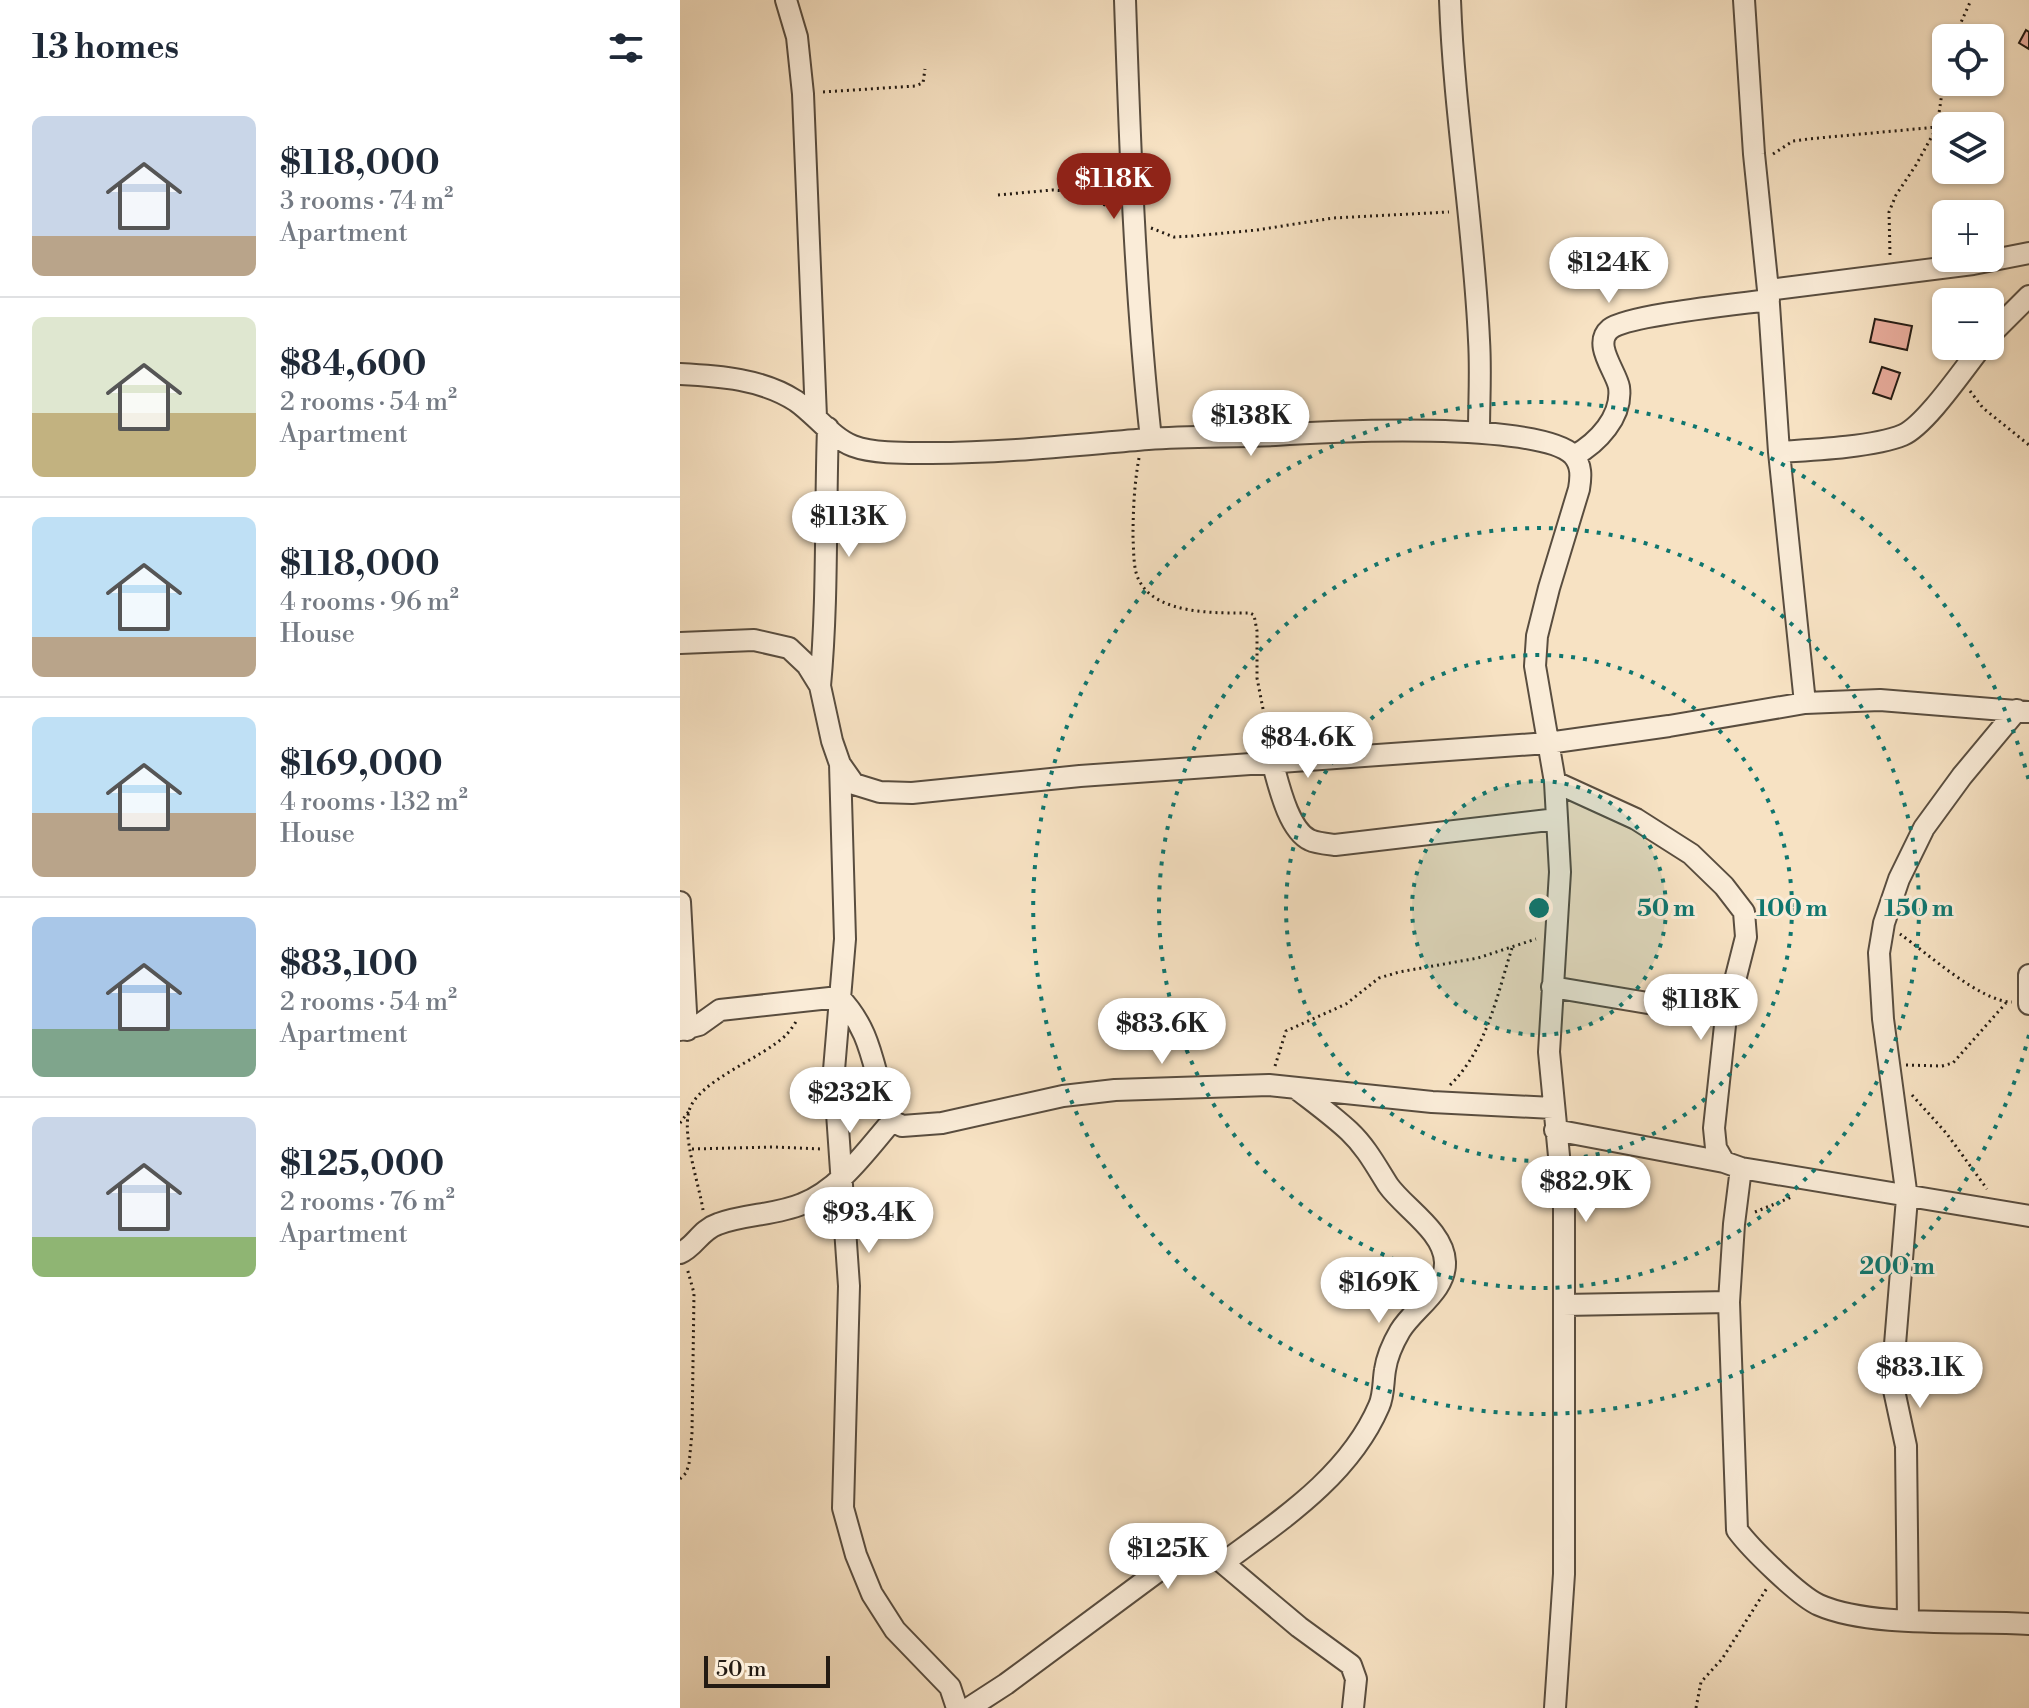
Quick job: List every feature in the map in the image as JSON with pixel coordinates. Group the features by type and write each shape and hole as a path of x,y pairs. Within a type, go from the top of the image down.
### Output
{"street":[{"path":"786,0 797,37 803,94 822,423 827,566 820,686 832,741 840,764 854,784 880,792 912,793 1080,776 1548,743 1805,703 1880,700 2023,711"},
{"path":"1125,0 1130,150 1147,439"},
{"path":"1450,0 1452,53 1480,342 1479,432"},
{"path":"1744,0 1779,452 1805,703"},
{"path":"1574,456 1592,445 1602,434 1617,405 1618,384 1605,353 1609,330 1631,321 1888,273 1973,264 2029,253"},
{"path":"2004,321 2029,296"},
{"path":"1779,452 1843,447 1904,435 1924,419 1971,360"},
{"path":"680,374 719,376 760,384 794,400 852,446 898,453 1055,448 1147,439 1312,432 1479,432 1534,439 1567,450 1574,456 1582,475 1537,636 1535,666 1555,782 1560,872 1559,931 1549,1052 1564,1208 1564,1574 1555,1708"},
{"path":"680,643 772,642 789,648 807,665 820,686"},
{"path":"1908,1620 1906,1446 1892,1381 1907,1198 1879,984 1879,953 1884,923 1899,879 1924,828 1962,776 2023,711"},
{"path":"1272,761 1297,830 1310,840 1335,845 1557,819"},
{"path":"840,764 845,939 834,1070 849,1286 843,1508 856,1555 872,1594 895,1630 950,1687 957,1708"},
{"path":"1555,782 1636,819 1691,854 1724,886 1744,912 1746,937 1726,1016 1714,1128 1716,1148 1732,1165 1734,1224 1729,1302 1737,1530 1749,1546 1818,1605 1857,1615 1908,1620 2029,1624"},
{"path":"680,902 684,1030 720,1010 839,997"},
{"path":"2028,1003 2029,975"},
{"path":"1552,987 1726,1016"},
{"path":"839,997 861,1025 892,1121 902,1126 942,1123 1063,1096 1115,1090 1269,1085 1432,1102 1553,1108"},
{"path":"1223,1563 1307,1499 1326,1482 1355,1445 1381,1402 1385,1370 1396,1340 1412,1314 1431,1296 1444,1275 1445,1259 1441,1245 1390,1187 1373,1159 1351,1133 1297,1089"},
{"path":"683,1259 685,1251 707,1229 733,1219 802,1205 843,1178 892,1121"},
{"path":"1555,1130 1907,1198 2029,1216"},
{"path":"840,1150 873,1143"},
{"path":"1564,1305 1729,1302"},
{"path":"969,1708 1183,1555 1195,1551 1223,1563 1299,1627 1351,1665 1356,1679 1353,1708"}],"path":[{"path":"1960,24 1971,0"},
{"path":"803,94 915,86 923,83 925,69"},
{"path":"1754,154 1772,155 1793,141 1932,127"},
{"path":"1888,273 1891,251 1889,212 1932,136"},
{"path":"998,195 1067,191 1119,209 1136,222 1174,237 1257,230 1333,218 1469,211"},
{"path":"1959,375 1983,408 2029,445"},
{"path":"1147,439 1137,472 1133,531 1139,582 1150,594 1185,610 1254,615 1257,678 1272,761"},
{"path":"1884,923 1993,1000 2028,1003"},
{"path":"1269,1085 1282,1037 1294,1025 1346,1004 1379,978 1478,958 1559,931"},
{"path":"1432,1102 1456,1079 1484,1034 1512,948"},
{"path":"680,1123 707,1086 727,1076 787,1034 810,1000"},
{"path":"1890,1068 1953,1063 2006,1002"},
{"path":"1890,1068 1947,1134 2005,1212"},
{"path":"689,1111 691,1149 707,1229"},
{"path":"691,1149 774,1147 840,1150"},
{"path":"1734,1224 1760,1209 1803,1193"},
{"path":"680,1479 689,1464 692,1433 694,1293 683,1259"},
{"path":"1696,1708 1701,1682 1722,1659 1777,1571"}],"building":[{"path":"2026,30 2029,32 2029,49 2019,43"},
{"path":"1875,319 1912,326 1907,350 1870,342"},
{"path":"1882,367 1900,373 1891,399 1873,393"}]}
